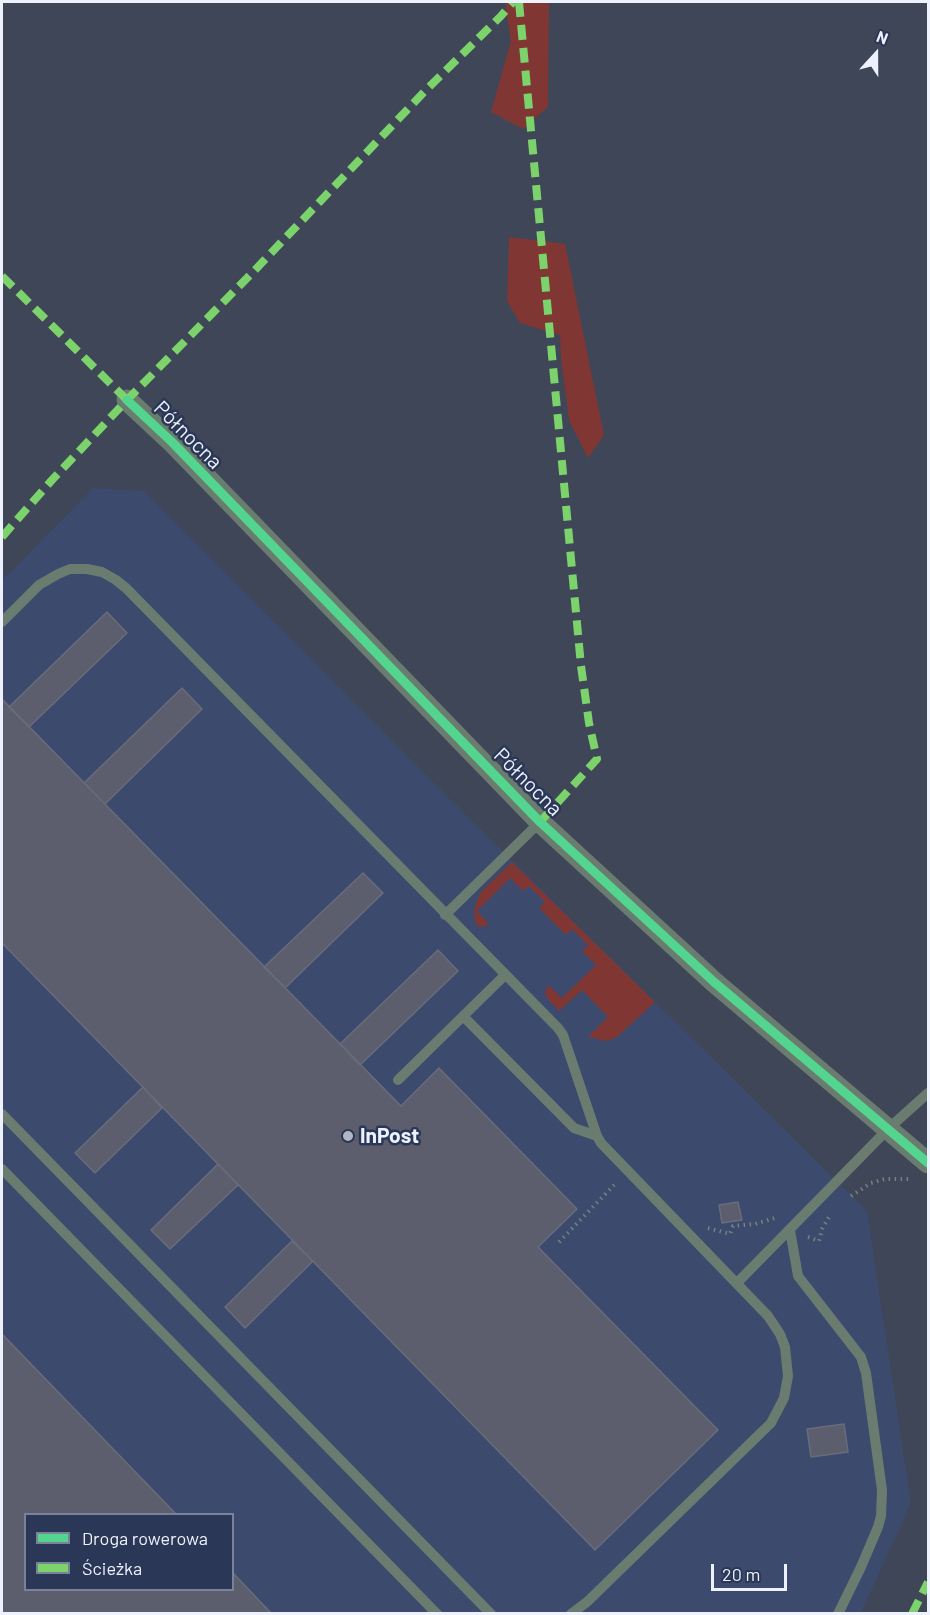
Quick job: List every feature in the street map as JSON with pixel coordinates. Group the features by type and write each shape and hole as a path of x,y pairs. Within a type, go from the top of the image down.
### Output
{"street":[{"name":"Północna","path":"127,400 180,450 540,822 714,982 928,1163"}],"lane":[{"path":"2,622 39,585 70,569 102,572 116,580 563,1035 597,1136 628,1172 773,1322 785,1347 788,1376 784,1398 771,1423 647,1545 587,1602 571,1614"},
{"path":"445,915 540,822"},
{"path":"398,1080 505,975"},
{"path":"463,1016 574,1128 597,1136"},
{"path":"737,1283 888,1129 928,1093"},
{"path":"2,1114 491,1614"},
{"path":"2,1169 437,1614"},
{"path":"790,1230 798,1276 861,1357 866,1373 882,1490 881,1516 878,1527 838,1614"}],"path":[{"path":"848,1199 871,1183 885,1179 913,1179"},
{"path":"559,1242 619,1180"},
{"path":"790,1230 819,1241 822,1228 835,1211"},
{"path":"700,1223 710,1229 730,1234 733,1226 755,1224"}],"shaded area":[{"path":"505,2 549,2 548,107 523,129 491,112 511,41"},
{"path":"509,237 565,244 604,435 588,458 569,420 560,335 520,323 507,301"},
{"path":"93,488 144,491 457,806 867,1211 911,1503 861,1613 2,1614 2,581"},
{"path":"512,862 655,1002 617,1037 607,1041 588,1037 608,1017 582,990 559,1011 545,994 548,985 562,998 596,965 582,951 588,945 572,929 566,935 539,908 545,902 529,886 523,891 510,878 477,911 489,924 483,927 476,925 474,910 480,893"}],"building":[{"path":"107,612 127,633 29,727 9,707"},
{"path":"182,688 202,709 105,804 84,783"},
{"name":"InPost","path":"2,699 401,1106 439,1068 577,1209 538,1247 718,1430 595,1550 2,943"},
{"path":"363,873 383,893 285,988 264,967"},
{"path":"438,950 458,971 360,1065 340,1044"},
{"path":"143,1087 162,1108 95,1173 75,1153"},
{"path":"218,1164 238,1185 170,1249 151,1230"},
{"path":"738,1202 742,1220 722,1223 719,1205"},
{"path":"292,1241 313,1261 245,1328 225,1307"},
{"path":"2,1334 175,1513 24,1513 24,1591 234,1591 234,1574 272,1614 2,1614"},
{"path":"844,1424 848,1452 811,1457 807,1429"}],"marked path":[{"path":"2,537 127,400 513,2"},
{"path":"519,2 581,666 597,759 540,822"},
{"path":"2,276 127,400"},
{"path":"912,1614 928,1582"}],"cycle path":[{"path":"127,400 172,442 540,822 714,982 928,1163"}],"place":[{"name":"InPost","path":"348,1136"}]}
